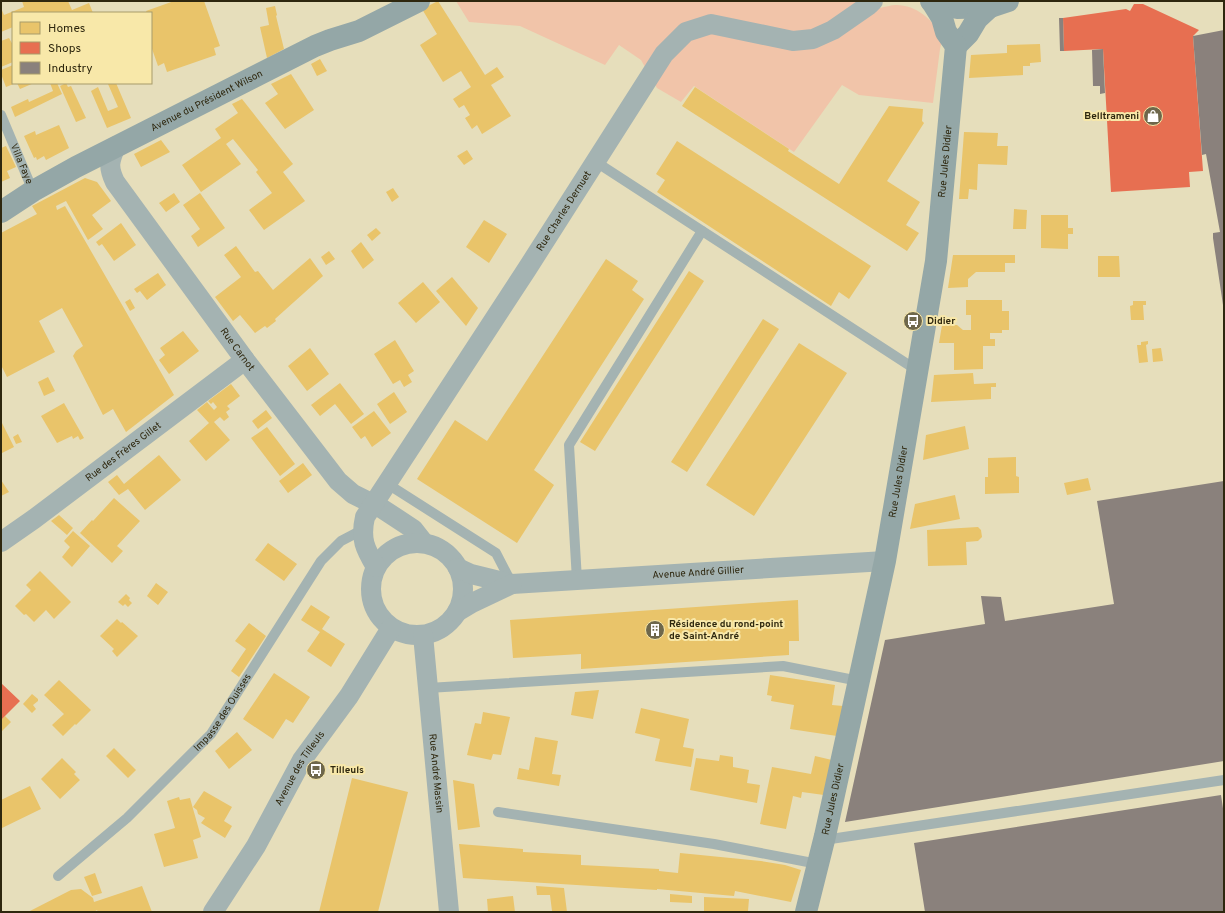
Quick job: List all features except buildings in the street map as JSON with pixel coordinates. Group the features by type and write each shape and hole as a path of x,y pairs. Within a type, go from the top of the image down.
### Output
{"street":[{"name":"Avenue du Président Wilson","path":"1,212 33,191 116,146 315,46 359,31 419,1"},
{"name":"Rue Charles Dernuet","path":"362,530 365,517 372,504 523,276 664,54 686,32 711,24 793,40 813,39 833,30 873,1"},
{"path":"931,1 957,8 999,4"},
{"path":"931,1 942,18 946,32 956,46 968,34 977,19 999,4"},
{"name":"Rue Jules Didier","path":"806,912 824,840 885,561 918,371 936,261 956,46"},
{"name":"Rue Carnot","path":"116,146 110,160 110,171 115,182 245,360 338,481 353,494 381,508 413,529 424,543"},
{"name":"Rue Carnot","path":"76,167 89,167 98,170 115,182"},
{"name":"Rue des Frères Gillet","path":"1,542 34,520 245,360"},
{"path":"362,530 368,554 376,567"},
{"path":"424,543 444,551 452,558 462,578 462,601 458,612 449,623 437,631 424,635 407,634 391,628 383,621 376,611 372,601 370,589 372,578 376,567 382,558 391,550 401,545 424,543"},
{"name":"Avenue André Gillier","path":"458,568 471,574 512,584 885,561"},
{"name":"Avenue André Gillier","path":"458,612 472,603 512,584"},
{"name":"Avenue des Tilleuls","path":"213,912 256,846 302,760 349,696 391,628"},
{"name":"Rue André Massin","path":"424,635 448,912"}],"lane":[{"name":"Villa Faye","path":"1,115 33,191"},
{"path":"596,162 918,371"},
{"path":"577,580 569,445 702,231"},
{"path":"386,483 496,553 512,584"},
{"name":"Impasse des Ouisses","path":"58,876 127,818 211,734 321,561 341,541 362,530"},
{"path":"428,688 783,666 859,681"},
{"path":"824,840 1224,780"},
{"path":"498,812 714,844 818,864"}],"shaded area":[{"path":"456,1 872,1 880,8 896,5 911,8 929,19 943,36 933,103 859,95 842,85 794,152 694,86 681,102 657,88 641,60 619,45 605,65 520,26 469,22"}],"place":[{"name":"Belltrameni","path":"1153,116"},
{"name":"Didier","path":"913,321"},
{"name":"Résidence du rond-point de Saint-André","path":"655,630"},
{"name":"Tilleuls","path":"316,770"}]}
